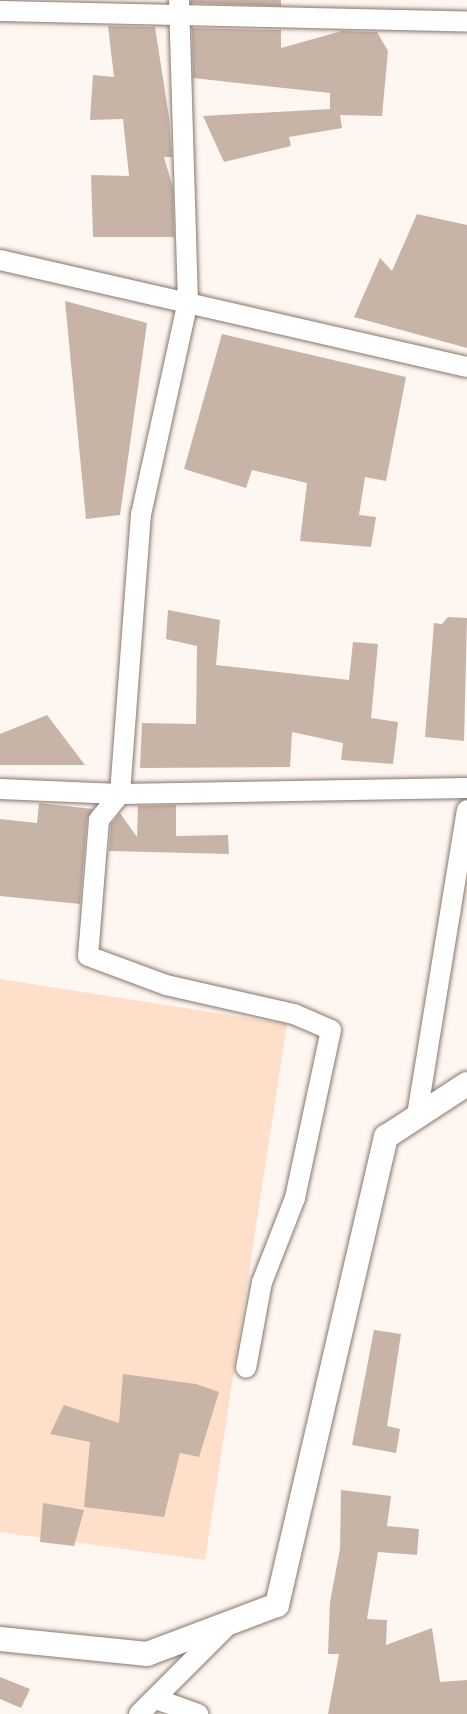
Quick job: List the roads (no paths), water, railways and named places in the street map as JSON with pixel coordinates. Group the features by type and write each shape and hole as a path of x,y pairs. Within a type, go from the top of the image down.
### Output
{"street":[{"path":"0,11 179,8 467,22"},
{"path":"179,8 188,301 141,514 120,794 99,820 88,956 166,985 294,1014 331,1030 295,1197 262,1282 246,1368"},
{"path":"0,260 188,301 467,367"},
{"path":"0,789 120,794 467,788"},
{"path":"417,1115 467,810"},
{"path":"0,1639 147,1654 277,1605 386,1137 467,1084"},
{"path":"139,1714 231,1623"},
{"path":"156,1699 198,1714"}]}
